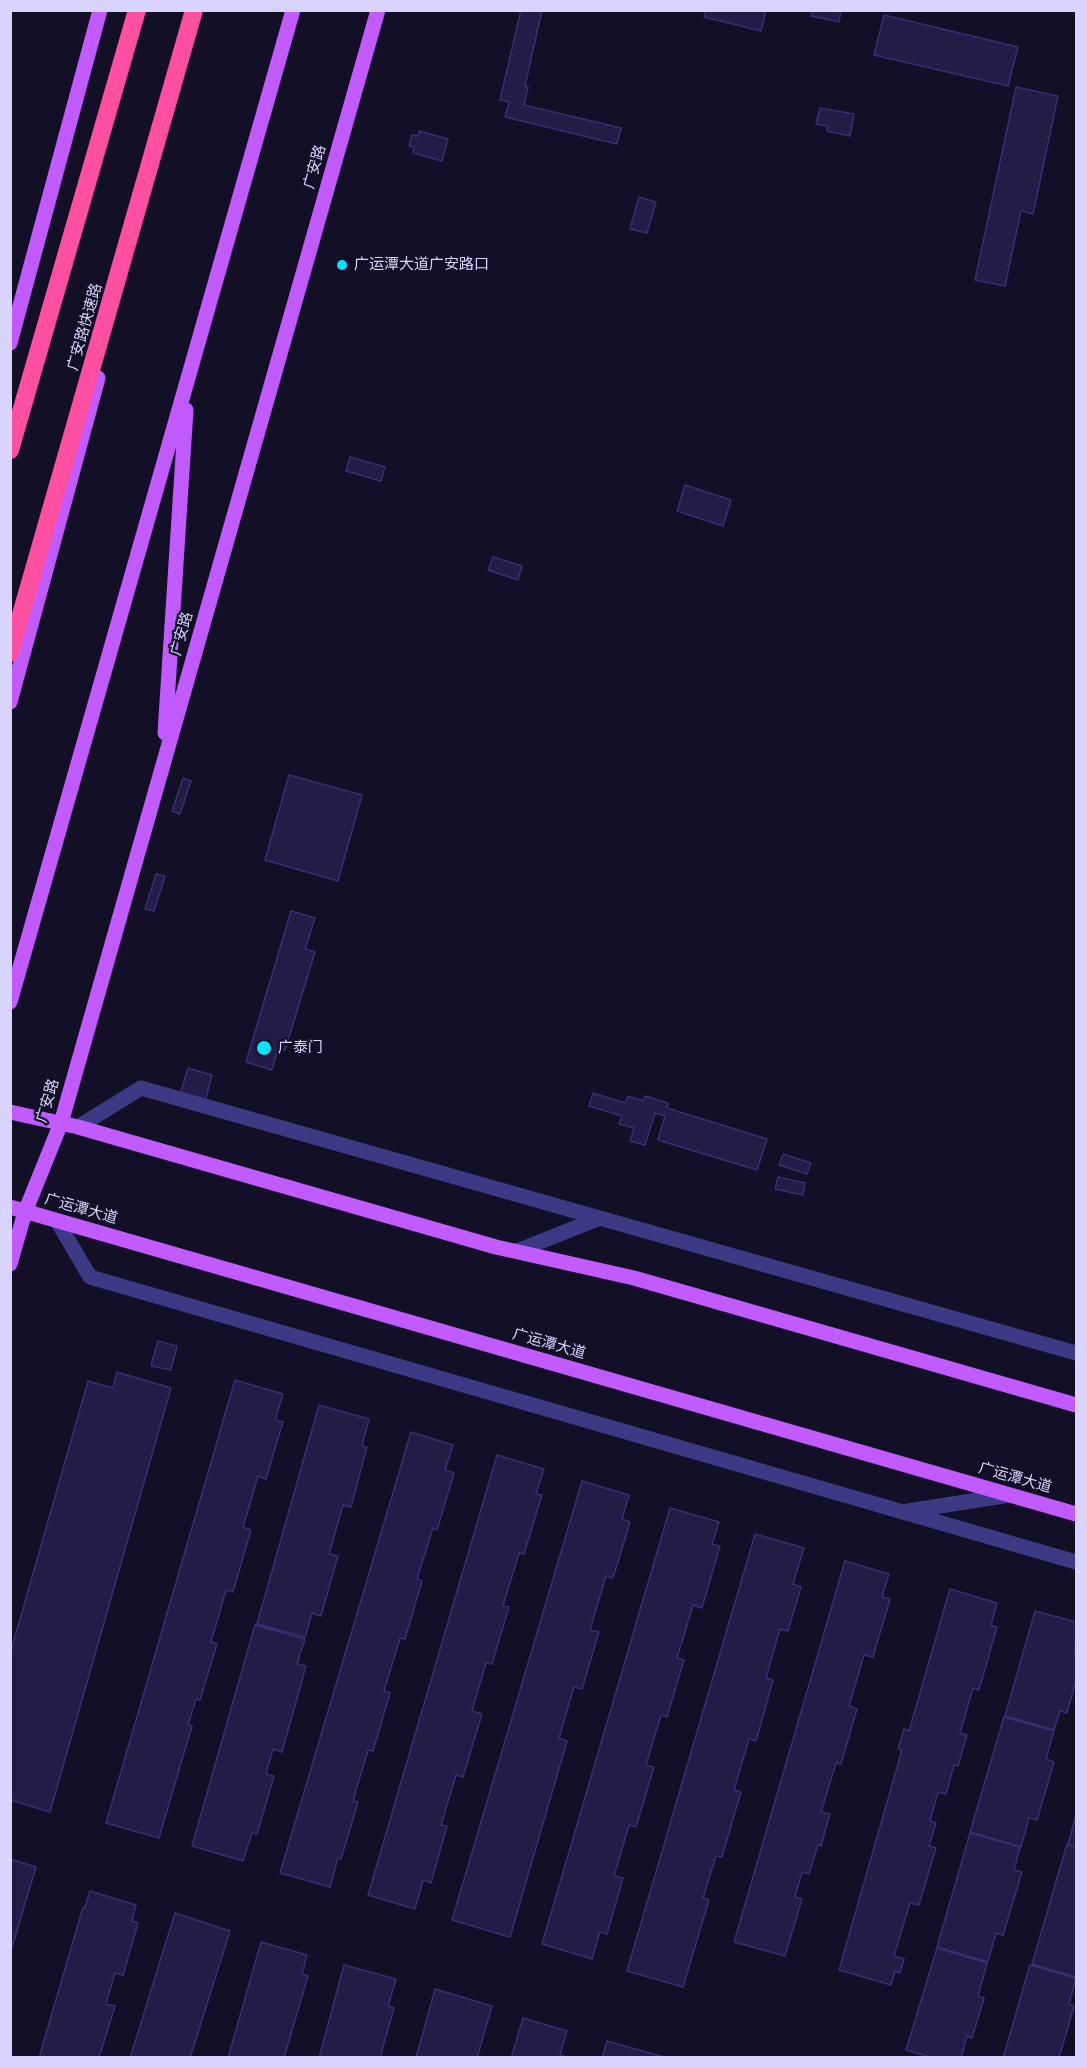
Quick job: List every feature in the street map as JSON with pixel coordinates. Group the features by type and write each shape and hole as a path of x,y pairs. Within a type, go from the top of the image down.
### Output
{"highway":[{"path":"10,450 137,10"},
{"name":"广安路快速路","path":"10,653 195,10"}],"main road":[{"path":"10,343 100,10"},
{"path":"10,702 195,10"},
{"path":"10,1002 293,10"},
{"name":"广安路","path":"10,1264 18,1210 61,1123 378,10"},
{"path":"163,763 188,379"},
{"path":"10,1112 78,1127 518,1251 633,1278 1077,1405"},
{"name":"广运潭大道","path":"18,1210 1077,1515"}],"street":[{"path":"78,1127 141,1088 1077,1353"},
{"path":"518,1251 600,1218"},
{"path":"57,1221 90,1277 1077,1562"},
{"path":"902,1512 1010,1495"}],"building":[{"path":"521,10 542,10 525,86 528,87 524,105 621,128 617,144 505,117 509,102 500,100"},
{"path":"706,10 766,10 761,31 704,17"},
{"path":"812,10 841,10 839,22 811,16"},
{"path":"884,15 1018,47 1008,86 874,55"},
{"path":"1016,87 1058,96 1033,214 1021,211 1005,286 975,280"},
{"path":"820,108 854,114 850,136 827,131 827,126 816,124"},
{"path":"419,131 448,139 442,161 413,153 414,147 409,146 412,135 418,136"},
{"path":"639,197 656,202 647,233 630,229"},
{"path":"350,457 385,467 381,481 346,471"},
{"path":"685,485 731,500 723,526 677,511"},
{"path":"493,557 522,566 518,580 488,570"},
{"path":"289,775 362,795 338,881 265,860"},
{"path":"183,778 191,781 180,814 172,811"},
{"path":"156,874 165,876 154,911 145,909"},
{"path":"291,911 315,918 305,949 315,952 285,1050 278,1048 272,1070 246,1062"},
{"path":"188,1068 212,1075 205,1102 180,1095"},
{"path":"593,1093 625,1103 628,1096 643,1101 645,1096 668,1103 667,1108 767,1139 757,1170 658,1140 665,1116 655,1113 645,1145 630,1141 634,1128 619,1124 622,1116 589,1106"},
{"path":"783,1154 811,1163 807,1174 779,1165"},
{"path":"778,1177 805,1183 803,1195 775,1189"},
{"path":"158,1341 177,1346 171,1370 151,1366"},
{"path":"117,1372 171,1388 50,1812 10,1800 10,1654 88,1381 113,1388"},
{"path":"235,1380 283,1394 275,1420 283,1422 266,1479 258,1476 243,1527 251,1530 233,1592 226,1590 211,1642 217,1644 200,1700 196,1699 188,1725 192,1726 159,1838 106,1823"},
{"path":"319,1405 369,1419 362,1446 367,1447 351,1507 343,1505 329,1554 338,1556 321,1616 312,1613 305,1637 257,1624"},
{"path":"411,1432 453,1445 445,1470 454,1473 437,1530 433,1528 417,1579 422,1581 405,1639 400,1638 384,1691 390,1693 373,1751 368,1750 353,1801 358,1802 330,1887 280,1873"},
{"path":"497,1455 544,1469 536,1494 542,1495 524,1554 519,1553 503,1606 509,1607 492,1664 486,1663 472,1711 482,1714 463,1777 456,1775 441,1825 447,1826 431,1883 423,1880 415,1909 368,1895"},
{"path":"582,1481 629,1495 622,1519 630,1522 613,1578 606,1576 590,1630 599,1632 582,1689 574,1687 559,1738 567,1741 510,1937 452,1920"},
{"path":"670,1508 719,1522 712,1544 720,1546 702,1608 693,1605 677,1658 684,1660 667,1717 661,1715 646,1765 654,1767 636,1827 629,1825 614,1876 623,1878 607,1934 600,1932 592,1959 542,1944"},
{"path":"755,1534 804,1548 793,1584 801,1587 788,1631 780,1629 766,1678 773,1680 756,1741 749,1739 734,1790 741,1792 722,1857 716,1856 703,1898 709,1900 683,1987 627,1971"},
{"path":"845,1561 889,1574 882,1597 890,1599 873,1657 864,1655 849,1706 857,1709 841,1764 836,1763 821,1812 830,1814 821,1846 818,1845 809,1874 802,1872 795,1897 802,1899 785,1956 734,1942"},
{"path":"950,1589 997,1603 991,1625 997,1627 979,1690 973,1688 960,1733 967,1735 958,1766 954,1765 946,1794 938,1792 930,1821 936,1823 929,1846 936,1848 919,1905 910,1903 894,1956 904,1959 900,1973 895,1971 891,1985 839,1970 902,1750 898,1749 904,1729 909,1731"},
{"path":"1035,1611 1076,1622 1076,1680 1067,1713 1060,1711 1054,1730 1005,1716"},
{"path":"255,1625 305,1639 297,1664 306,1666 282,1752 273,1749 266,1774 274,1776 257,1834 252,1833 243,1861 192,1846"},
{"path":"1004,1717 1054,1731 1046,1759 1054,1762 1037,1820 1029,1818 1021,1847 970,1832"},
{"path":"1076,1815 1076,1847 1068,1845"},
{"path":"970,1833 1020,1847 1014,1870 1022,1872 1003,1935 996,1933 988,1962 937,1947"},
{"path":"1067,1844 1076,1847 1076,1977 1032,1964"},
{"path":"10,1859 36,1867 10,1954"},
{"path":"90,1891 136,1905 132,1921 138,1923 123,1975 115,1973 106,2004 115,2006 99,2058 39,2058 83,1907 85,1908"},
{"path":"175,1913 230,1931 190,2058 130,2058"},
{"path":"261,1942 307,1955 302,1974 308,1976 284,2058 228,2058"},
{"path":"937,1948 987,1963 978,1996 984,1998 972,2038 967,2036 961,2058 933,2058 906,2050"},
{"path":"344,1965 396,1979 388,2006 394,2008 380,2058 319,2058"},
{"path":"1030,1965 1076,1978 1069,2004 1074,2006 1059,2058 1003,2058"},
{"path":"435,1989 492,2006 477,2058 416,2058"},
{"path":"523,2018 567,2031 560,2055 570,2058 511,2058"},
{"path":"607,2041 664,2057 664,2058 602,2058"}],"place":[{"name":"广运潭大道广安路口","path":"342,265"},
{"name":"广泰门","path":"264,1048"}]}
